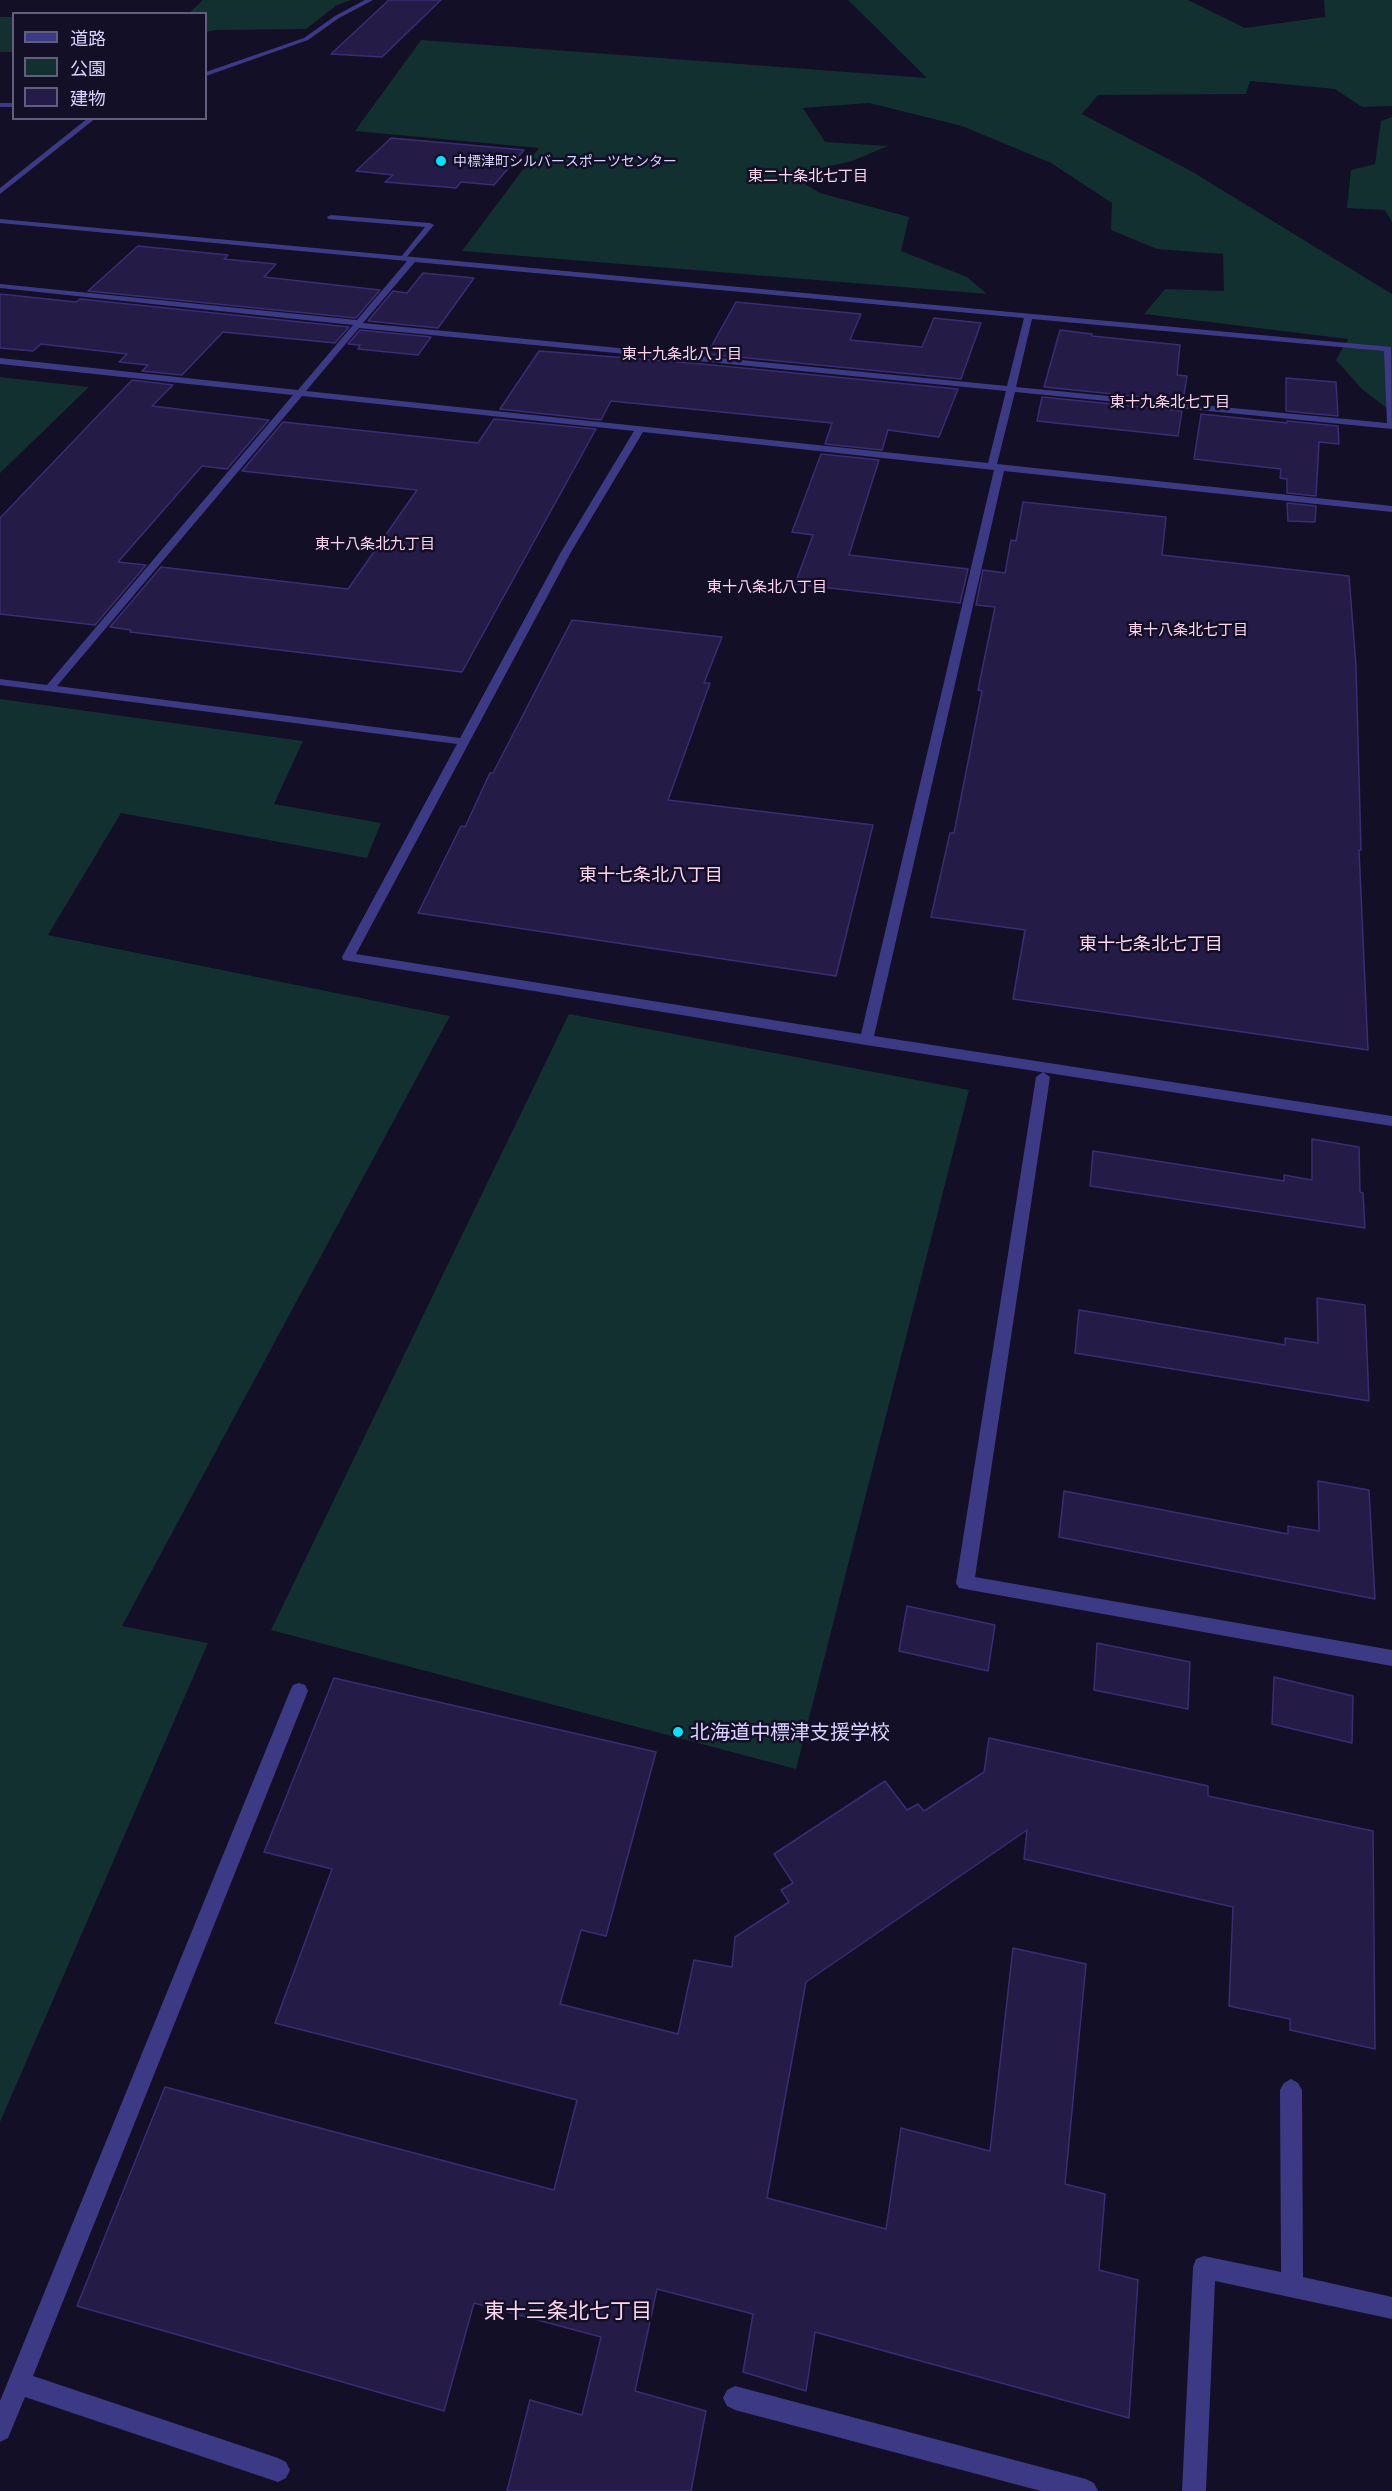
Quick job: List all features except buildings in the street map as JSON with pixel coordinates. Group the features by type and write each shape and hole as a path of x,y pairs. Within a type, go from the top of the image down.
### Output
{"street":[{"path":"207,74 306,39 337,17 370,0"},
{"path":"0,192 90,120"},
{"path":"49,689 358,324 410,257 430,225 331,217"},
{"path":"0,221 410,257 1388,349 1392,424 358,324 0,286"},
{"path":"866,1040 1029,316"},
{"path":"0,361 1392,508"},
{"path":"640,429 566,552 348,957 1392,1121"},
{"path":"0,682 465,742"},
{"path":"1043,1077 965,1583 1392,1658"},
{"path":"0,2430 299,1691"},
{"path":"1291,2090 1292,2286"},
{"path":"1194,2491 1204,2267 1392,2308"},
{"path":"19,2383 278,2470"},
{"path":"735,2398 1086,2491"}],"green space":[{"path":"203,0 351,0 337,5 306,29 207,32 207,12 190,12"},
{"path":"848,0 1188,0 1245,28 1325,17 1324,0 1392,0 1392,106 1362,107 1335,89 1250,81 1246,94 1098,95 1082,114 1191,171 1392,294 1392,412 1362,389 1336,360 1348,339 1144,314 1165,289 1224,291 1223,254 1157,249 1111,230 1112,203 1051,163 962,126 869,103 803,108 825,142 888,146 852,161 790,175 820,193 909,217 901,251 967,277 987,294 462,251 539,148 355,131 421,40 927,78"},
{"path":"0,17 12,17 12,52 0,52"},
{"path":"1392,117 1392,222 1385,210 1347,208 1351,170 1375,164 1381,121"},
{"path":"0,377 89,387 0,473"},
{"path":"0,699 303,741 274,804 381,823 367,858 121,813 48,935 450,1016 122,1626 208,1643 0,2122"},
{"path":"569,1014 969,1090 796,1769 271,1630"}],"place":[{"name":"中標津町シルバースポーツセンター","path":"441,161"},
{"name":"北海道中標津支援学校","path":"678,1732"}],"district":[{"name":"東二十条北七丁目","path":"808,176"},
{"name":"東十九条北八丁目","path":"682,354"},
{"name":"東十九条北七丁目","path":"1170,402"},
{"name":"東十八条北九丁目","path":"375,544"},
{"name":"東十八条北八丁目","path":"767,587"},
{"name":"東十八条北七丁目","path":"1188,630"},
{"name":"東十七条北八丁目","path":"651,875"},
{"name":"東十七条北七丁目","path":"1151,944"},
{"name":"東十三条北七丁目","path":"568,2311"}]}
